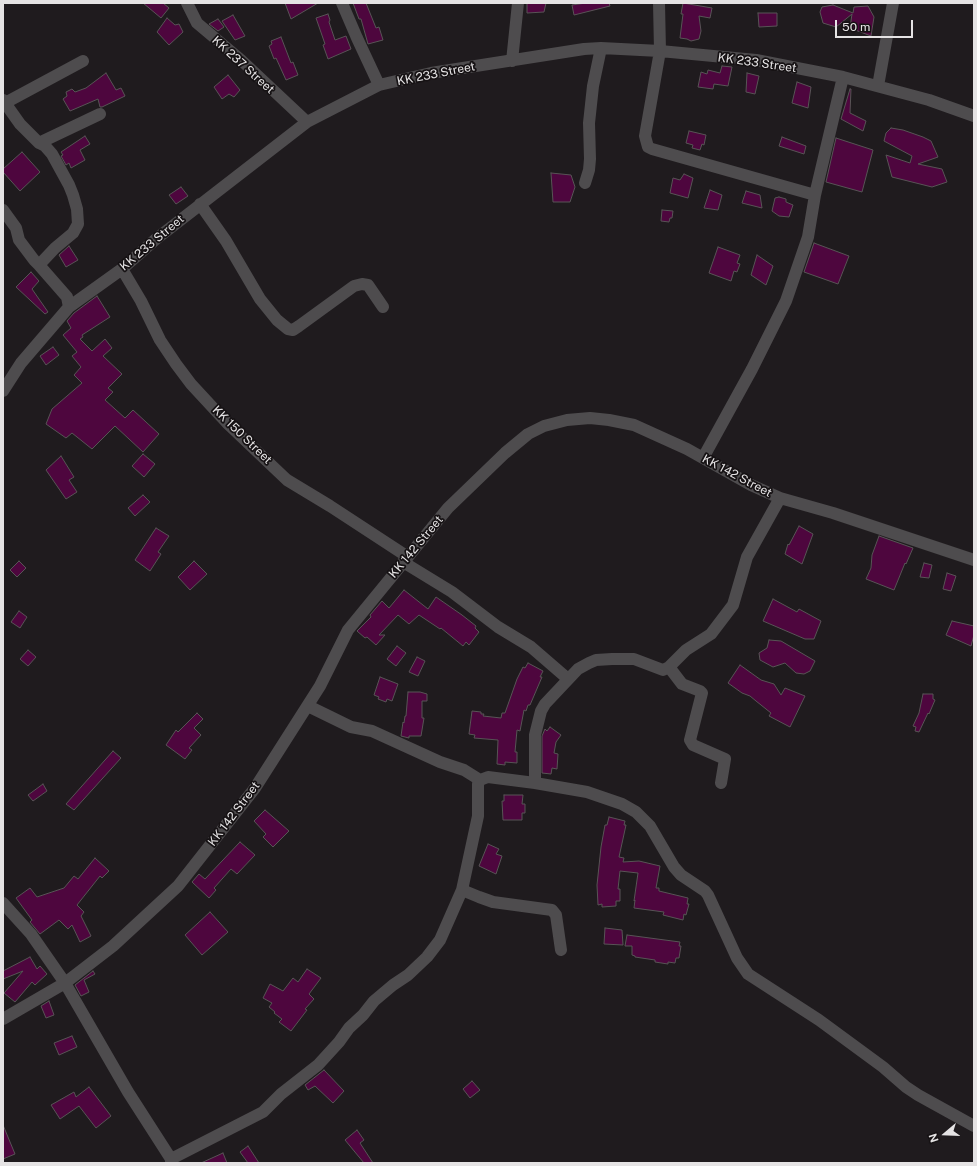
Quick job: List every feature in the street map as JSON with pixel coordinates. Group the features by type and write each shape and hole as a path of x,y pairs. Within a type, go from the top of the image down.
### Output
{"street":[{"name":"KK 237 Street","path":"187,3 196,24 241,60 307,122"},
{"path":"342,3 380,85"},
{"path":"512,61 518,3"},
{"path":"659,3 660,50 645,136 648,147 815,195"},
{"path":"878,86 892,3"},
{"name":"KK 233 Street","path":"3,391 21,363 69,307 122,269 156,239 200,204 307,122 380,85 431,73 512,61 584,48 660,50 756,60 843,77 929,100 974,116"},
{"path":"585,183 589,170 590,159 589,123 593,86 601,48"},
{"path":"38,265 73,233 78,224 76,209 69,184 52,154 20,124 4,101 83,61"},
{"path":"703,458 752,369 786,301 808,237 815,195 843,77"},
{"path":"39,143 100,114"},
{"path":"200,204 226,241 260,299 277,320 288,329 293,330 354,286 362,284 368,285 383,307"},
{"path":"3,210 16,228 19,240 38,265 67,297 69,307"},
{"name":"KK 150 Street","path":"122,269 160,340 191,384 228,424 287,480 330,506 452,592 498,627 531,647 568,679"},
{"name":"KK 142 Street","path":"3,1019 65,983 113,946 178,886 255,788 320,686 348,630 448,508 466,489 528,434 544,426 575,419 590,418 634,425 687,449 751,485 780,498 833,513 974,560"},
{"path":"535,783 535,735 541,711 568,679 583,666 596,660 634,659 661,669 665,669 669,667 686,650 711,634 733,605 747,557 780,498"},
{"path":"669,667 682,684 700,691 702,694 690,740 693,745 725,759 721,783"},
{"path":"308,706 351,727 372,731 440,762 464,770 480,780"},
{"path":"3,903 31,934 65,983 128,1092 171,1161 263,1112 281,1094 318,1065 374,1001 408,975 427,957 440,940 462,890 478,816 478,784 480,780 488,777 587,792 622,804 636,812 650,826 674,867 681,875 705,891 708,895 737,958 748,974 819,1020 883,1067 906,1087 974,1126"},
{"path":"462,890 493,902 552,910 556,915 561,950"}],"building":[{"path":"143,3 163,3 169,8 161,18"},
{"path":"285,3 318,3 291,19"},
{"path":"353,3 366,3 376,28 379,27 383,40 368,44 361,19 359,19"},
{"path":"527,3 546,3 544,12 527,13"},
{"path":"586,3 609,3 610,6 574,15 572,5"},
{"path":"683,3 712,8 710,18 699,16 701,31 699,39 691,41 680,38"},
{"path":"833,5 853,13 854,7 868,6 874,17 871,36 850,28 852,14 836,27 823,23 820,12 822,7"},
{"path":"758,13 777,13 777,26 759,27"},
{"path":"328,14 335,40 346,36 351,49 328,59 323,45 325,44 316,18"},
{"path":"233,15 245,36 235,40 222,21"},
{"path":"167,18 175,25 179,24 183,32 169,45 157,32"},
{"path":"218,19 224,27 218,31 209,24"},
{"path":"281,37 291,63 293,62 298,75 286,80 276,58 274,59 269,46 272,44 271,41"},
{"path":"722,66 732,67 728,86 714,84 713,89 698,87 701,72 707,74 708,70 720,73"},
{"path":"106,73 116,90 121,88 125,96 102,107 100,107 98,99 70,111 63,99 67,96 66,92 72,89 75,92 86,88"},
{"path":"747,73 759,76 755,94 746,92"},
{"path":"228,75 240,90 234,97 229,94 222,99 214,87"},
{"path":"797,82 811,87 808,108 792,103"},
{"path":"850,89 850,113 866,121 863,131 841,119"},
{"path":"891,128 903,130 931,141 938,157 918,164 942,169 947,182 932,187 892,177 886,155 910,163 912,156 884,141 886,133"},
{"path":"689,131 706,135 704,145 702,144 700,150 692,148 693,145 686,143"},
{"path":"85,136 90,144 80,150 85,160 71,168 69,163 66,165 61,156 63,155 61,152"},
{"path":"782,137 806,146 804,154 779,146"},
{"path":"836,138 873,150 862,192 826,182"},
{"path":"22,152 40,172 20,191 3,172 3,169"},
{"path":"551,173 571,175 575,187 570,202 553,202"},
{"path":"684,174 693,178 688,198 670,193 673,178 680,180"},
{"path":"181,187 188,196 176,204 169,195"},
{"path":"710,190 722,195 718,210 704,208"},
{"path":"746,191 760,195 762,208 742,203"},
{"path":"779,197 786,199 786,202 793,205 789,217 779,216 772,211 775,198"},
{"path":"662,210 673,211 672,218 670,218 669,222 661,221"},
{"path":"814,243 849,256 838,284 804,272"},
{"path":"69,246 78,260 66,267 59,255"},
{"path":"718,247 740,255 737,263 740,264 737,272 734,271 731,281 709,273"},
{"path":"757,255 773,266 766,285 751,275"},
{"path":"31,272 39,281 32,289 48,312 45,314 16,287"},
{"path":"97,296 110,317 82,335 83,337 80,339 92,351 105,339 112,348 103,356 122,374 108,388 113,392 105,400 125,418 133,410 159,434 143,452 115,426 92,449 72,433 66,438 46,424 52,409 82,383 74,375 81,367 72,356 77,352 63,335 71,328 67,321 74,313"},
{"path":"53,347 59,355 46,365 40,356"},
{"path":"143,454 155,464 144,477 132,466"},
{"path":"61,456 74,477 69,480 77,492 66,499 46,470"},
{"path":"143,495 150,502 135,516 128,508"},
{"path":"799,526 813,534 802,564 785,554 788,544 789,545"},
{"path":"156,528 169,536 158,552 161,554 150,571 135,560"},
{"path":"879,536 913,548 894,590 866,579 871,568 872,555"},
{"path":"19,561 26,568 17,577 10,570"},
{"path":"194,561 207,574 190,590 178,577"},
{"path":"924,563 932,565 929,578 920,577"},
{"path":"947,573 956,576 951,591 943,589"},
{"path":"404,590 428,609 436,597 476,626 475,628 479,632 469,645 466,642 463,646 441,628 440,629 419,615 409,624 398,615 379,635 385,635 376,645 357,631 371,617 370,615 382,601 389,608"},
{"path":"773,599 797,612 799,609 821,621 814,639 805,639 763,621"},
{"path":"19,611 27,617 20,628 11,622"},
{"path":"952,621 974,626 974,635 971,646 946,635"},
{"path":"769,640 781,641 815,661 810,671 804,674 796,673 785,663 773,667 760,660 759,653 767,648"},
{"path":"397,646 406,653 396,666 387,659"},
{"path":"28,650 36,657 28,666 20,659"},
{"path":"417,657 425,661 418,676 409,672"},
{"path":"528,663 543,671 540,677 542,677 530,705 528,705 526,711 524,710 520,731 517,730 515,752 517,752 517,763 505,762 505,765 497,764 498,740 474,738 475,735 469,734 472,711 481,712 481,714 484,714 483,716 501,718 502,713 505,713 517,679 523,667 525,668"},
{"path":"740,665 761,680 774,684 781,695 785,688 805,696 790,727 769,716 771,713 750,696 742,693 728,683"},
{"path":"380,677 398,684 392,701 387,699 386,702 378,699 379,697 374,695"},
{"path":"408,692 420,692 427,694 427,701 422,701 422,718 424,718 421,736 409,736 409,738 401,736 403,722 404,723 406,716"},
{"path":"923,694 933,694 933,699 935,700 919,732 915,731 916,727 913,726 919,713"},
{"path":"197,713 203,719 194,728 201,735 189,748 192,750 185,759 166,745 176,730 178,732"},
{"path":"550,727 561,735 556,742 554,753 558,754 557,769 552,768 551,774 542,773 542,736 545,729 547,731"},
{"path":"113,751 121,758 74,810 66,804"},
{"path":"43,784 47,791 33,801 28,795"},
{"path":"504,795 523,795 522,804 525,804 525,813 522,813 522,820 503,820 502,801 504,801"},
{"path":"265,810 289,831 273,847 263,837 266,834 254,821"},
{"path":"609,817 625,821 624,825 626,825 619,857 624,858 623,862 639,861 660,866 656,888 659,888 659,891 688,898 687,904 689,904 683,920 663,915 664,912 634,908 638,873 620,871 618,889 620,889 620,901 616,901 616,906 602,907 602,904 598,905 597,885 601,847 605,825 607,825"},
{"path":"240,842 255,855 237,874 231,869 214,888 216,890 209,898 192,882 199,874 205,879"},
{"path":"488,844 499,849 496,854 502,856 496,874 479,866"},
{"path":"95,858 109,871 102,878 100,876 77,905 84,912 81,916 91,936 80,942 72,925 68,929 59,920 40,934 30,922 32,920 16,898 30,888 37,897 64,888 74,876 78,879"},
{"path":"210,912 228,932 202,955 185,935"},
{"path":"605,928 622,930 623,945 604,944"},
{"path":"627,935 680,942 679,946 681,946 679,958 676,958 675,963 668,962 668,964 655,962 655,960 635,957 632,955 632,946 625,946"},
{"path":"30,957 37,969 40,966 47,974 35,985 32,982 15,1002 4,993 23,971 3,979 3,971"},
{"path":"307,969 321,978 309,994 314,999 305,1009 307,1010 291,1031 279,1022 282,1019 269,1007 272,1003 263,998 270,984 283,991 293,978 298,982"},
{"path":"93,971 95,974 84,980 89,992 81,996 75,985"},
{"path":"49,1001 54,1015 46,1018 41,1006"},
{"path":"72,1036 77,1047 59,1055 54,1043"},
{"path":"324,1070 344,1091 333,1103 315,1086 308,1090 305,1085"},
{"path":"472,1081 480,1090 470,1098 463,1089"},
{"path":"89,1087 111,1116 96,1128 79,1106 60,1119 51,1105 74,1092 76,1097"},
{"path":"3,1125 15,1154 3,1159"},
{"path":"357,1130 364,1140 360,1143 373,1163 364,1163 345,1140"},
{"path":"248,1146 259,1163 248,1163 240,1152"},
{"path":"223,1153 227,1163 201,1163"}]}
